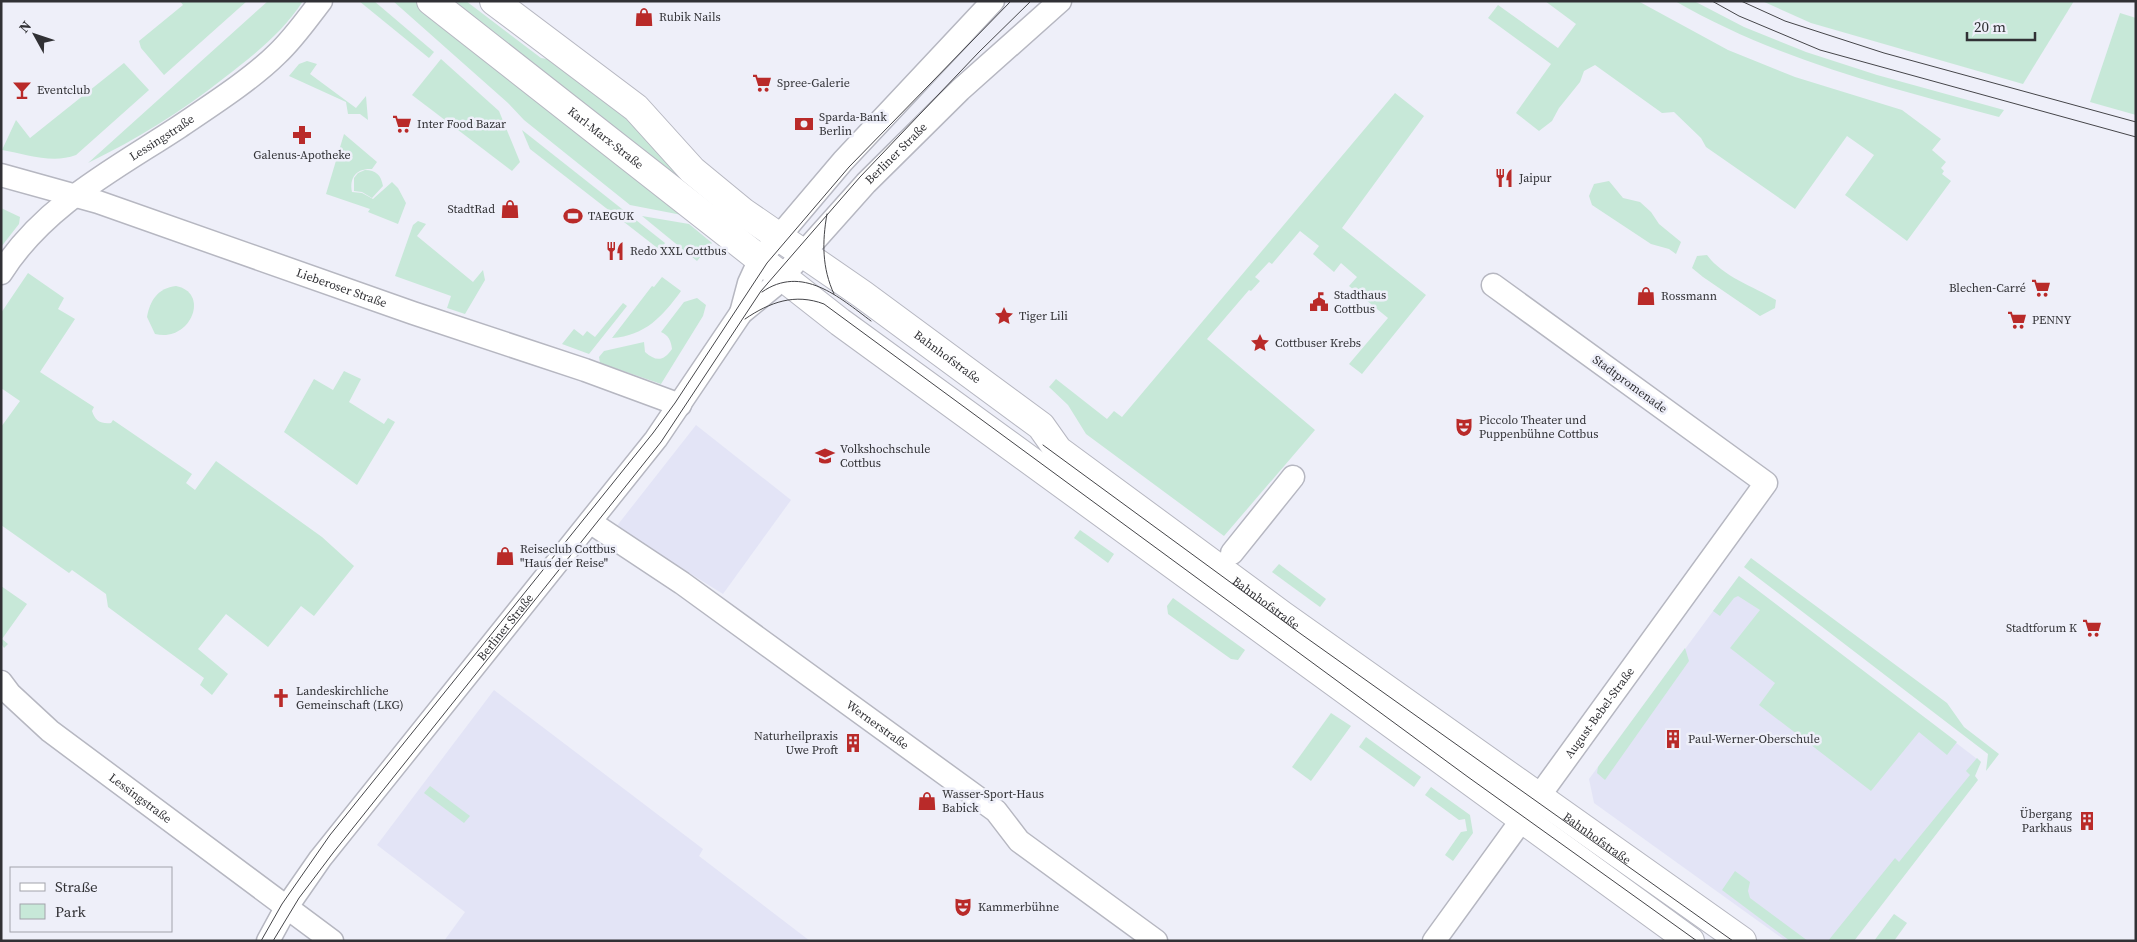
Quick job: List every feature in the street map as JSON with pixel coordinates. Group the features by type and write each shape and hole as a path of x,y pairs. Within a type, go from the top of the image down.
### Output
{"street":[{"name":"Lessingstraße","path":"1,272 34,230 73,195 182,125 253,73 276,55 322,1"},
{"name":"Karl-Marx-Straße","path":"431,1 782,275"},
{"path":"494,1 636,108 692,170 743,212 802,252"},
{"name":"Berliner Straße","path":"741,313 749,283 760,259 843,162 993,1"},
{"name":"Berliner Straße","path":"268,941 286,908 320,859 656,439 741,313 765,294 860,188 953,96 1060,1"},
{"name":"Lieberoser Straße","path":"1,175 73,195 185,232 476,334 585,370 680,405"},
{"name":"Bahnhofstraße","path":"802,252 1041,426 1058,450 1234,580 1529,807 1690,941"},
{"name":"Bahnhofstraße","path":"782,275 846,326 1289,651 1529,807 1742,941"},
{"name":"Stadtpromenade","path":"1493,285 1766,483"},
{"path":"1232,553 1293,477"},
{"name":"August-Bebel-Straße","path":"1434,941 1529,807 1766,483"},
{"name":"Wernerstraße","path":"590,522 730,618 996,811 1019,841 1156,941"},
{"name":"Lessingstraße","path":"1,682 10,694 50,731 332,941"}],"shaded area":[{"path":"696,425 791,500 723,594 616,527"},
{"path":"1739,576 1981,762 1839,941 1786,941 1594,803 1589,779"},
{"path":"494,690 703,849 699,856 810,941 444,941 465,912 377,845"}],"green space":[{"path":"180,1 247,1 164,75 141,48 139,41 183,5"},
{"path":"268,1 303,1 295,13 267,43 208,90 158,124 88,163"},
{"path":"359,1 374,1 434,52 429,58"},
{"path":"393,1 416,1 687,216 630,205 524,120 508,103"},
{"path":"450,1 466,1 541,58 553,60 630,122 684,176 678,181"},
{"path":"1545,1 1638,1 1728,50 1795,77 1902,110 1941,139 1932,150 1946,162 1941,168 1944,171 1942,174 1951,181 1907,241 1845,195 1874,155 1847,136 1795,209 1706,147 1701,138 1674,112 1662,113 1595,65 1584,71 1580,82 1559,108 1552,121 1539,131 1516,113 1551,64 1488,18 1498,5 1558,48 1576,24"},
{"path":"1675,1 1694,1 1744,27 1806,52 1877,75 2004,110 1999,117 1915,95 1833,70 1753,40"},
{"path":"1762,1 2074,1 2023,84 1811,23"},
{"path":"2120,13 2136,18 2136,115 2090,102"},
{"path":"441,59 499,111 520,162 512,171 412,95"},
{"path":"307,61 317,64 310,74 356,108 366,96 368,120 360,114 348,114 346,102 289,76 299,64"},
{"path":"124,63 149,90 76,155 58,159 2,150 16,120 30,138"},
{"path":"1395,93 1424,116 1342,228 1426,295 1362,374 1349,364 1388,318 1349,286 1357,277 1341,263 1334,272 1313,254 1319,246 1300,231 1272,264 1269,262 1255,277 1260,281 1251,291 1249,290 1207,339 1315,430 1224,536 1086,434 1068,405 1049,387 1056,379 1107,419 1114,411 1122,417"},
{"path":"522,130 665,243 660,250 530,149"},
{"path":"344,134 377,162 372,169 362,170 355,174 351,187 352,192 362,193 373,199 392,182 398,188 406,203 398,224 368,212 370,209 326,194"},
{"path":"365,170 375,172 383,186 372,198 362,192 354,191 354,178 358,173"},
{"path":"1609,181 1623,198 1640,202 1651,212 1659,224 1681,242 1676,254 1669,249 1651,244 1592,205 1589,196 1594,184"},
{"path":"1,208 20,217 19,224 1,247"},
{"path":"642,216 689,224 712,243 697,261"},
{"path":"418,221 426,224 417,236 473,282 483,270 485,280 465,314 447,308 451,296 395,276 413,225"},
{"path":"1707,255 1730,275 1776,300 1775,308 1760,316 1692,268 1697,256"},
{"path":"28,273 64,298 58,309 75,319 40,372 94,407 92,411 99,421 111,423 113,420 192,474 186,483 195,490 216,461 322,537 354,566 314,616 301,606 268,647 226,614 198,649 228,674 212,695 200,685 204,678 108,607 106,594 72,570 69,573 1,525 1,427 20,401 1,388 1,313"},
{"path":"662,277 681,291 667,309 644,329 612,338 652,286 654,287"},
{"path":"176,286 187,290 192,298 194,307 192,316 186,325 178,331 167,335 155,334 147,317 150,305 164,289"},
{"path":"697,298 706,305 703,316 661,384 600,363 599,357 604,351 644,342 645,352 649,355 656,359 666,356 672,349 672,346 667,336 661,332 684,302"},
{"path":"623,303 627,306 589,354 562,344 574,329 583,336 587,331 595,337"},
{"path":"344,371 361,379 349,402 384,424 388,418 395,422 357,485 284,432 314,379 333,390"},
{"path":"1080,530 1114,554 1108,563 1074,538"},
{"path":"1751,558 1947,703 1964,727 1999,754 1986,771 1988,754 1744,567"},
{"path":"1279,564 1326,599 1320,607 1272,572"},
{"path":"1739,576 1957,742 1947,755 1919,732 1871,791 1759,705 1775,683 1730,648 1760,610 1738,596 1734,598 1720,616 1713,611"},
{"path":"1,586 27,604 2,639 8,644 4,648 1,643"},
{"path":"1173,598 1245,650 1238,660 1231,659 1168,614 1167,606"},
{"path":"1685,648 1689,661 1605,780 1597,773 1598,767"},
{"path":"1331,713 1351,726 1311,781 1292,767"},
{"path":"1366,737 1421,777 1414,787 1359,747"},
{"path":"1977,758 1981,762 1975,776 1978,780 1854,941 1828,941 1895,858 1899,862 1970,775 1966,771"},
{"path":"430,786 470,816 464,823 424,793"},
{"path":"1431,787 1470,815 1473,833 1453,861 1445,855 1461,832 1467,831 1465,819 1459,820 1425,795"},
{"path":"1735,871 1750,882 1748,891 1750,898 1808,941 1790,941 1722,890"},
{"path":"1894,914 1907,923 1894,941 1874,941"}],"tram line":[{"path":"261,941 282,904 330,835 653,433 675,403 767,263 849,167 1011,1"},
{"path":"273,941 299,898 333,853 661,442 761,291 860,177 979,52 1031,1"},
{"path":"1712,1 1739,16 1820,50 2136,137"},
{"path":"1741,1 1785,21 1884,53 2136,122"},
{"path":"827,214 824,255 827,274 834,294"},
{"path":"762,292 777,284 791,281 806,283 820,287 833,294 871,321"},
{"path":"745,319 773,304 793,299 803,299 824,304 1468,777 1697,941"},
{"path":"1043,445 1301,634 1733,941"}],"place":[{"name":"Rubik Nails","path":"644,17"},
{"name":"Spree-Galerie","path":"762,83"},
{"name":"Eventclub","path":"22,90"},
{"name":"Inter Food Bazar","path":"402,124"},
{"name":"Sparda-Bank Berlin","path":"804,124"},
{"name":"Galenus-Apotheke","path":"302,135"},
{"name":"Jaipur","path":"1504,178"},
{"name":"StadtRad","path":"510,209"},
{"name":"TAEGUK","path":"573,216"},
{"name":"Redo XXL Cottbus","path":"615,251"},
{"name":"Blechen-Carré","path":"2041,288"},
{"name":"Rossmann","path":"1646,296"},
{"name":"Stadthaus Cottbus","path":"1319,302"},
{"name":"Tiger Lili","path":"1004,316"},
{"name":"PENNY","path":"2017,320"},
{"name":"Cottbuser Krebs","path":"1260,343"},
{"name":"Piccolo Theater und Puppenbühne Cottbus","path":"1464,427"},
{"name":"Volkshochschule Cottbus","path":"825,456"},
{"name":"Reiseclub Cottbus \"Haus der Reise\"","path":"505,556"},
{"name":"Stadtforum K","path":"2092,628"},
{"name":"Landeskirchliche Gemeinschaft (LKG)","path":"281,698"},
{"name":"Paul-Werner-Oberschule","path":"1673,739"},
{"name":"Naturheilpraxis Uwe Proft","path":"853,743"},
{"name":"Wasser-Sport-Haus Babick","path":"927,801"},
{"name":"Übergang Parkhaus","path":"2087,821"},
{"name":"Kammerbühne","path":"963,907"}]}
